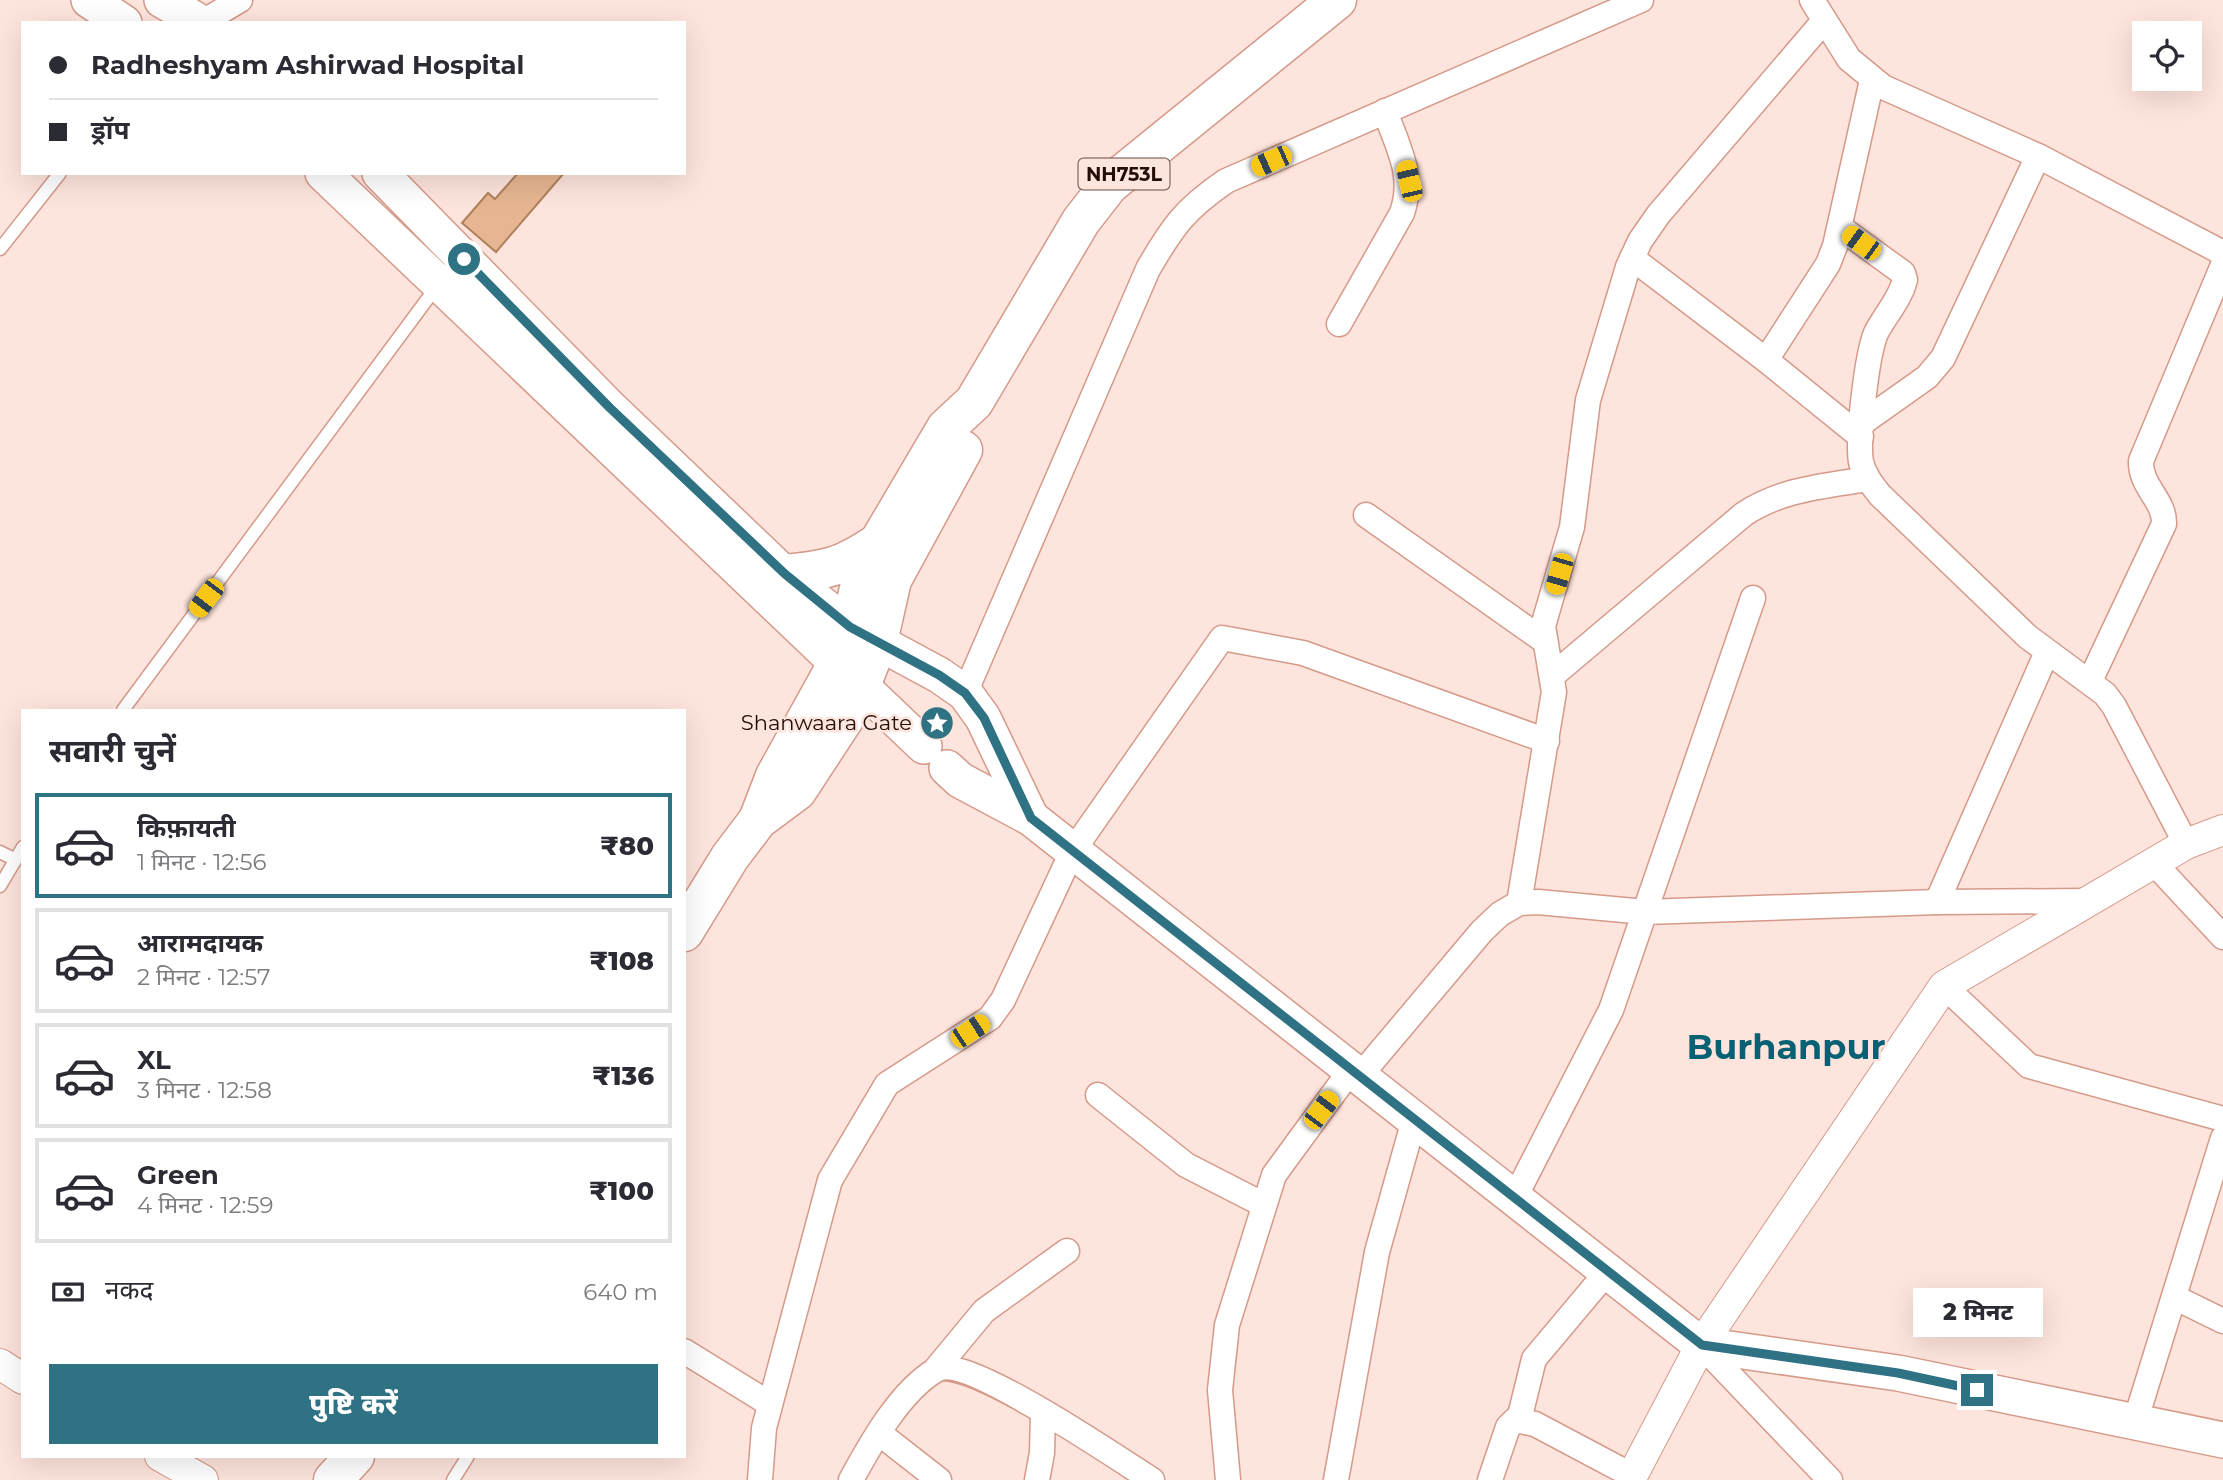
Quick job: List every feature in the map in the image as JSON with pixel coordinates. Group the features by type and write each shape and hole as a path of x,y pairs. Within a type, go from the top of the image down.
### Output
{"highway":[{"name":"NH753L","path":"864,634 864,567 946,428 974,402 1081,220 1109,186 1337,0"},
{"name":"NH753L","path":"686,929 730,857 758,820 797,790 855,704 849,676 864,634 966,445 974,402"},
{"path":"785,574 822,570 848,563 879,542"},
{"path":"333,1480 353,1458"}],"main road":[{"path":"89,0 121,21"},
{"path":"162,0 198,21"},
{"path":"326,175 451,271 609,407 785,574 864,634 939,675 965,693 984,718 1031,818"},
{"path":"381,175 451,271 849,676 960,780 1031,818 1702,1345 1898,1373 2223,1440"}],"street":[{"path":"204,21 240,0"},
{"path":"965,693 1148,269 1168,235 1193,204 1226,181 1641,0"},
{"path":"1519,903 1554,692 1543,640 1543,626 1572,527 1588,401 1632,258 1658,215 1820,10 1849,59 1872,80 2038,156 2221,250 2141,461 2141,473 2161,507 2164,524 2090,681"},
{"path":"1766,360 1828,264 1841,228 1872,80"},
{"path":"1339,324 1402,213 1407,197 1405,167 1385,111"},
{"path":"1862,430 1927,377 1943,358 2038,156"},
{"path":"1841,228 1903,273 1905,281 1873,341 1862,430 1861,463 1868,479 1880,495 2047,652 2090,681 2115,706 2186,844"},
{"path":"1632,258 1862,430"},
{"path":"1552,676 1744,514 1766,499 1790,492 1868,479"},
{"path":"1366,515 1543,640"},
{"path":"1514,1199 1605,1024 1753,598"},
{"path":"760,1480 764,1428 830,1180 887,1084 990,1018 1003,1000 1072,852 1222,638 1303,653 1547,741"},
{"path":"1937,902 2047,652"},
{"path":"1490,1480 1508,1427 1515,1420 1535,1424 1632,1478 1702,1345 1944,986 2186,844 2223,830"},
{"path":"2154,863 2223,937"},
{"path":"1228,1480 1220,1409 1226,1333 1264,1205 1278,1169 1355,1074 1500,914 1519,903 1538,902 1645,912 1937,902 2090,901"},
{"path":"1944,986 2029,1066 2223,1119"},
{"path":"1098,1095 1186,1165 1264,1205"},
{"path":"1336,1480 1377,1252 1414,1120"},
{"path":"2136,1422 2223,1138"},
{"path":"851,1480 898,1406 936,1369 984,1311 1067,1251"},
{"path":"1519,1420 1534,1359 1608,1272"},
{"path":"2174,1297 2223,1321"},
{"path":"1702,1345 1829,1480"},
{"path":"686,1353 770,1404"},
{"path":"0,1364 21,1378"},
{"path":"936,1369 947,1367 962,1370 1043,1412 1152,1480"},
{"path":"1037,1480 1042,1453 1043,1412"},
{"path":"879,1433 939,1480"},
{"path":"164,1458 203,1480"}],"lane":[{"path":"0,250 58,175"},
{"path":"124,709 451,271"},
{"path":"0,886 21,850"},
{"path":"0,852 14,859"},
{"path":"453,1480 467,1458"}],"building":[{"path":"516,175 562,175 496,252 462,223 488,193 495,199"}],"place":[{"name":"Shanwaara Gate","path":"937,723"}],"district":[{"name":"Burhanpur","path":"1786,1047"}],"route":[{"path":"464,259 609,407 785,574 850,627 939,675 965,693 984,718 1031,818 1702,1345 1898,1373 1977,1390"}]}
